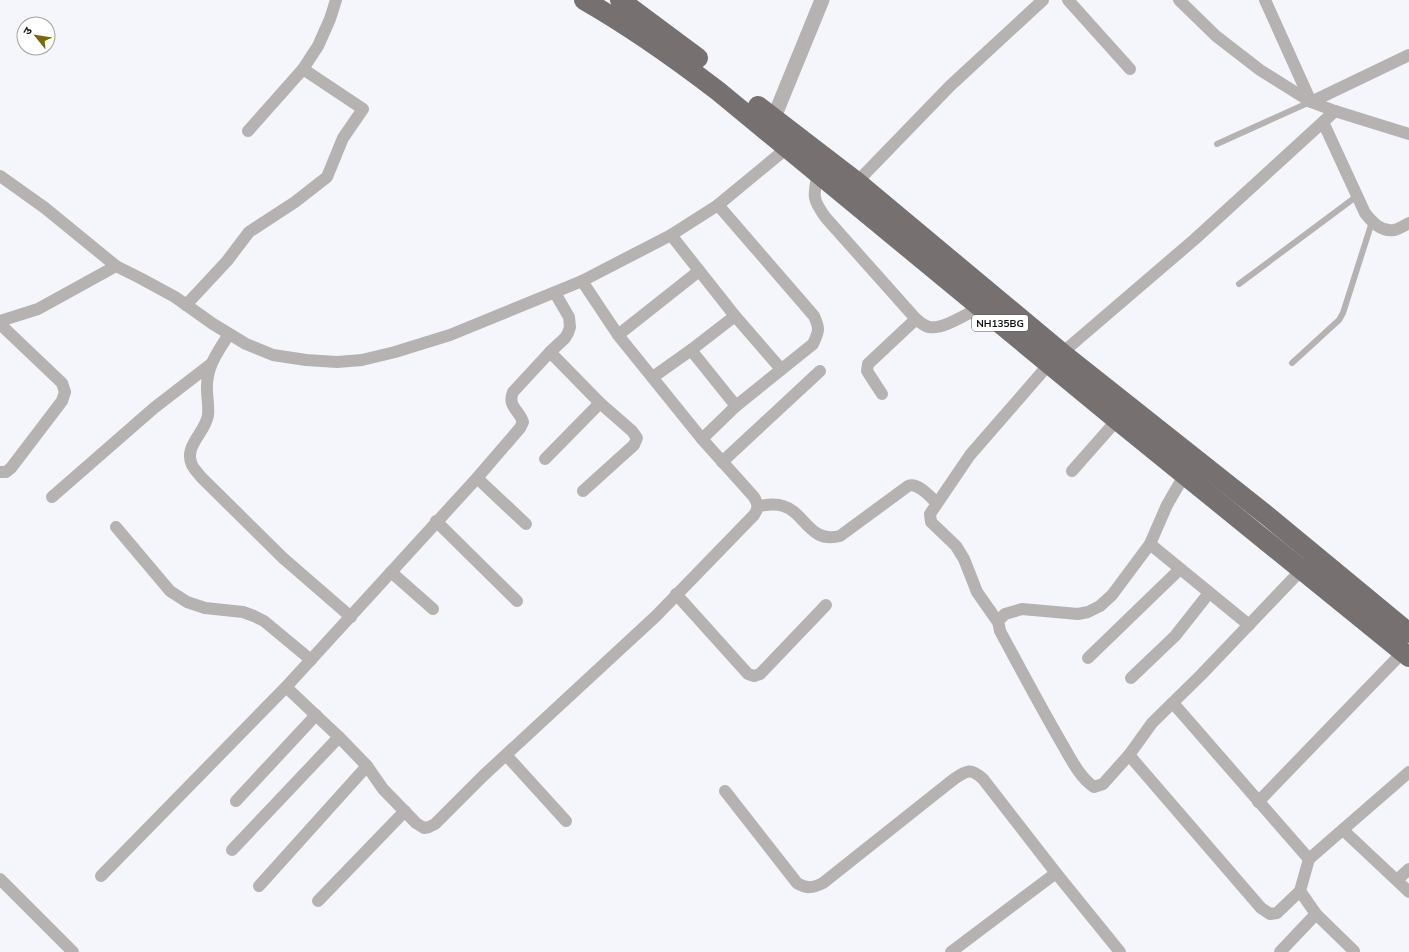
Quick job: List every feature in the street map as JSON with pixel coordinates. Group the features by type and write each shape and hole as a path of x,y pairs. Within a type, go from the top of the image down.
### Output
{"highway":[{"name":"NH135BG","path":"584,0 674,57 857,182 1056,358 1308,562 1406,654"},
{"name":"NH135BG","path":"620,0 698,58 771,124 787,148 980,307 1056,358 1117,420 1185,474 1409,633"}],"street":[{"path":"248,131 303,69 318,46 330,19 336,0"},
{"path":"771,124 822,0"},
{"path":"857,182 950,86 1043,0"},
{"path":"1068,0 1130,69"},
{"path":"1179,0 1216,36 1260,70 1311,102 1409,134"},
{"path":"1264,0 1311,102"},
{"path":"1311,102 1409,56"},
{"path":"186,305 227,261 249,232 295,202 327,177 343,138 363,109 303,69"},
{"path":"1308,562 1249,625 1152,723 1129,755 1103,784 1094,787 1088,783 1074,763 1041,708 1000,631 998,622 977,592 964,559 956,546 931,522 930,514 970,455 1056,358 1195,239 1335,111"},
{"path":"1323,122 1365,213 1372,222 1381,228 1394,230 1409,222"},
{"path":"0,176 45,208 116,266 175,297 213,324 246,344 273,355 306,360 337,362 362,360 395,352 450,335 582,281 671,235 718,205 787,148"},
{"path":"818,173 814,192 816,204 826,218 916,319 924,325 935,328 949,323 980,307"},
{"path":"702,439 736,406 813,344 818,334 819,326 814,316 718,205"},
{"path":"671,235 735,316 781,369"},
{"path":"0,472 6,472 11,468 62,401 66,392 62,383 0,322 38,309 116,266"},
{"path":"618,335 699,271"},
{"path":"286,687 339,737 367,766 383,789 420,826 428,827 435,824 506,755 656,616 754,515 758,506 754,497 702,439 653,377 644,368 618,335 582,281"},
{"path":"101,876 286,687 351,617 520,428 523,422 521,416 512,405 510,398 513,392 565,338 570,327 570,317 555,293"},
{"path":"653,377 735,316"},
{"path":"882,394 867,371 868,364 916,319"},
{"path":"52,496 154,408 211,364 229,334"},
{"path":"691,350 736,406"},
{"path":"550,352 600,403 632,432 636,438 634,445 583,491"},
{"path":"211,364 207,389 208,416 204,427 192,444 190,455 192,465 201,477 283,558 351,617"},
{"path":"722,462 820,371"},
{"path":"545,459 600,403"},
{"path":"1072,471 1117,420"},
{"path":"998,622 1005,614 1022,609 1078,614 1088,612 1100,606 1112,596 1150,544 1167,505 1185,474"},
{"path":"476,478 526,524"},
{"path":"758,506 775,504 784,506 791,510 814,532 831,538 840,536 908,486 917,486 937,503"},
{"path":"436,521 517,601"},
{"path":"116,527 170,591 187,602 205,608 243,612 254,616 264,621 311,660"},
{"path":"1150,544 1249,625"},
{"path":"1088,658 1180,569"},
{"path":"391,572 433,609"},
{"path":"1131,678 1175,636 1209,593"},
{"path":"676,594 748,674 754,676 760,674 826,605"},
{"path":"1258,802 1406,654"},
{"path":"1173,703 1258,802 1310,859"},
{"path":"236,801 316,715"},
{"path":"232,850 339,737"},
{"path":"506,755 566,821"},
{"path":"1129,755 1261,908 1270,914 1276,913 1300,891 1310,859 1409,772"},
{"path":"259,886 367,766"},
{"path":"725,791 797,883 804,887 813,888 823,883 954,779 971,771 977,773 1120,952"},
{"path":"318,901 405,811"},
{"path":"1343,830 1409,892"},
{"path":"1397,880 1409,869"},
{"path":"951,952 1056,872"},
{"path":"0,879 73,952"},
{"path":"1300,891 1316,914 1355,952"},
{"path":"1280,952 1316,914"}],"lane":[{"path":"1217,144 1311,102"},
{"path":"1239,284 1357,196"},
{"path":"1292,363 1340,320 1372,222"}]}
